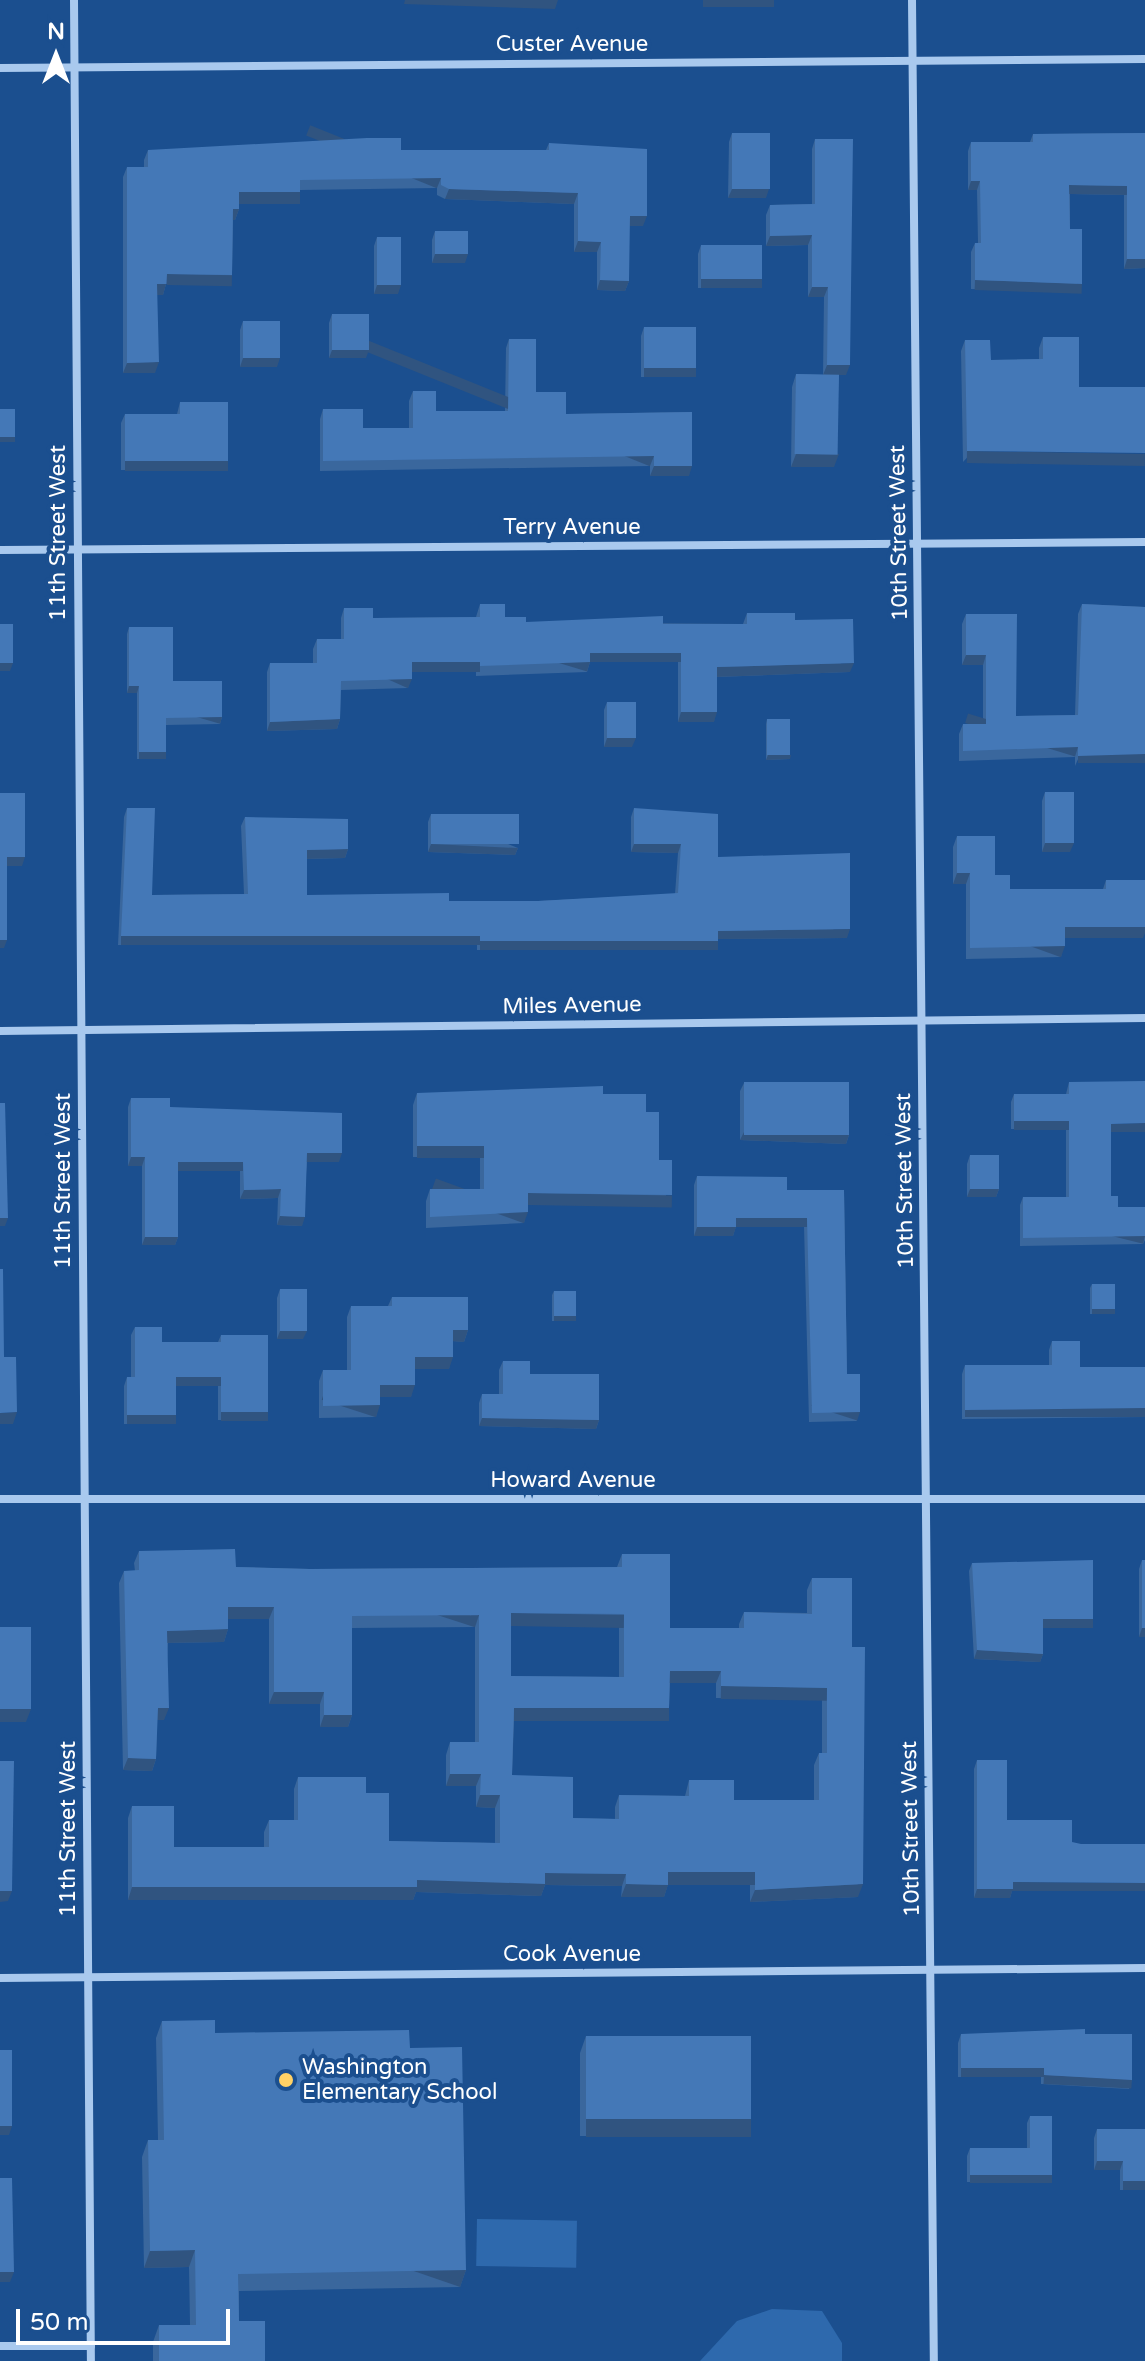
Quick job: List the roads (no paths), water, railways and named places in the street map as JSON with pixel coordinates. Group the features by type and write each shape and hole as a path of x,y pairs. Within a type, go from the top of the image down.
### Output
{"street":[{"name":"11th Street West","path":"74,0 91,2361"},
{"name":"10th Street West","path":"912,0 934,2361"},
{"name":"Custer Avenue","path":"0,68 1145,59"},
{"name":"Terry Avenue","path":"0,550 1145,542"},
{"name":"Miles Avenue","path":"0,1031 1145,1018"},
{"name":"Howard Avenue","path":"0,1499 1145,1499"},
{"name":"Cook Avenue","path":"0,1978 1145,1968"},
{"path":"0,2346 91,2346"}],"place":[{"name":"Washington Elementary School","path":"286,2080"}]}
